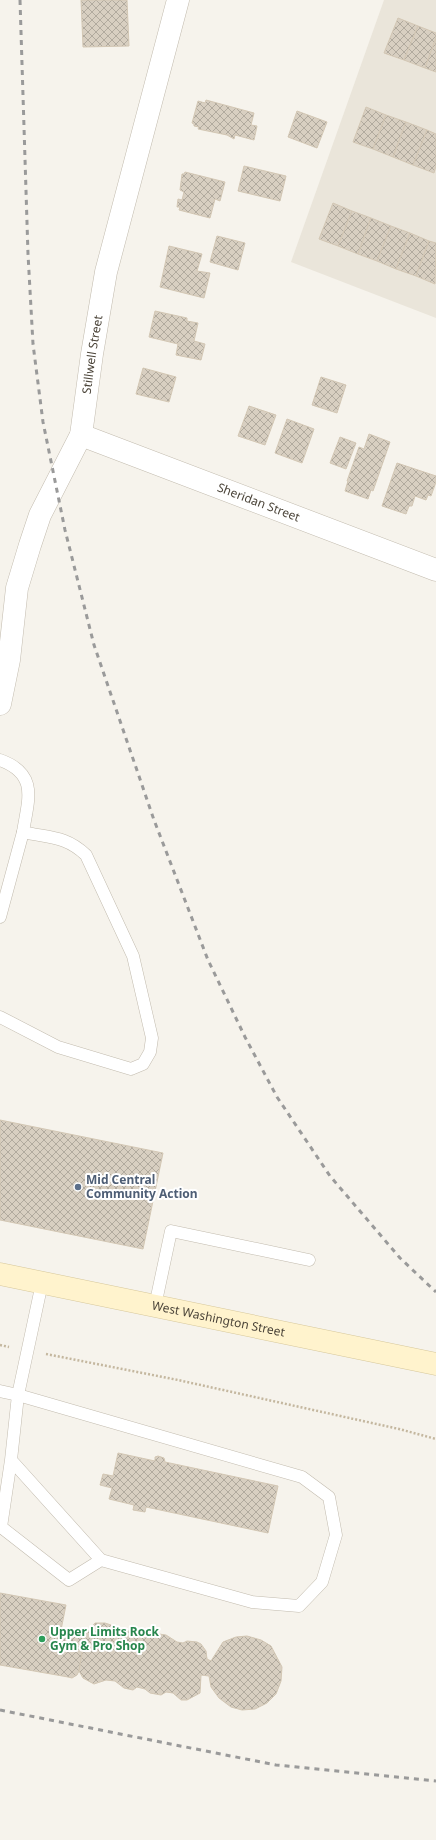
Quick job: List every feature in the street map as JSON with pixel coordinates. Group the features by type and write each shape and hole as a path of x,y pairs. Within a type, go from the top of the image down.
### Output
{"main road":[{"name":"West Washington Street","path":"0,1274 436,1364"}],"street":[{"name":"Stillwell Street","path":"0,704 9,660 17,588 40,514 81,435 92,354 106,272 178,0"},
{"name":"Sheridan Street","path":"81,435 436,570"}],"lane":[{"path":"0,760 12,764 20,771 29,792 23,832 0,917"},
{"path":"0,1017 58,1047 131,1069 143,1064 150,1052 152,1038 133,956 86,855 77,847 64,840 23,832"},
{"path":"155,1306 171,1231 309,1260"},
{"path":"42,1283 18,1395 11,1460 1,1527 69,1580 101,1560"},
{"path":"0,1391 302,1477 329,1497 336,1535 322,1582 299,1606 252,1602 101,1560 11,1460"}],"path":[{"path":"0,1345 185,1381 399,1428 436,1439"}],"shaded area":[{"path":"384,0 436,0 436,318 291,262"}],"building":[{"path":"81,0 127,0 129,46 83,47"},
{"path":"398,18 418,26 404,60 384,53"},
{"path":"418,26 436,33 436,38 425,68 404,60"},
{"path":"436,38 436,72 425,68"},
{"path":"206,100 254,113 251,125 257,126 254,140 235,135 234,139 227,135 198,129 199,127 194,126 192,123 198,101 205,103"},
{"path":"366,107 386,115 373,149 353,142"},
{"path":"297,111 327,122 317,148 288,137"},
{"path":"386,115 406,122 393,157 373,149"},
{"path":"406,122 427,130 413,165 393,157"},
{"path":"427,130 436,134 436,166 434,173 413,165"},
{"path":"244,166 286,176 280,201 238,191"},
{"path":"185,172 225,182 220,201 215,199 210,218 179,210 180,207 177,207 178,199 182,200 184,192 180,190 182,174"},
{"path":"333,203 352,211 338,246 319,239"},
{"path":"352,211 371,218 358,254 338,246"},
{"path":"371,218 391,226 377,261 358,254"},
{"path":"391,226 410,233 396,269 377,261"},
{"path":"410,233 429,241 416,276 396,269"},
{"path":"217,236 245,243 238,270 210,262"},
{"path":"429,241 436,243 435,284 416,276"},
{"path":"169,246 202,254 197,271 210,273 204,298 160,287"},
{"path":"155,311 187,318 187,321 198,323 194,341 205,344 201,360 176,355 178,344 149,337"},
{"path":"143,368 176,377 169,402 136,394"},
{"path":"321,377 346,385 337,413 312,405"},
{"path":"249,406 276,415 265,445 238,436"},
{"path":"287,419 314,429 302,463 275,453"},
{"path":"369,434 390,442 373,491 371,490 368,499 345,491 359,447 364,449"},
{"path":"340,437 356,443 346,469 330,463"},
{"path":"397,463 436,476 436,482 431,496 428,495 426,500 415,496 412,506 409,506 406,514 382,506"},
{"name":"Mid Central Community Action","path":"0,1120 163,1153 143,1249 0,1220"},
{"path":"118,1453 155,1461 155,1457 158,1456 164,1458 165,1462 278,1486 268,1533 146,1507 145,1512 133,1510 134,1505 109,1499 112,1488 100,1485 103,1474 113,1476"},
{"name":"Upper Limits Rock Gym & Pro Shop","path":"0,1593 66,1605 61,1630 85,1635 77,1675 72,1678 0,1665"},
{"path":"95,1623 105,1623 111,1625 115,1630 126,1632 135,1628 154,1637 159,1634 166,1635 177,1642 197,1642 201,1644 206,1651 207,1659 211,1661 223,1642 236,1637 247,1636 261,1640 271,1646 282,1667 281,1681 276,1694 267,1703 255,1709 242,1710 231,1707 219,1698 211,1687 209,1676 201,1675 200,1693 187,1700 181,1700 173,1693 166,1692 161,1695 150,1693 145,1689 137,1687 133,1690 124,1688 115,1681 106,1680 94,1684 83,1678 79,1671 85,1635"}],"railway":[{"path":"20,0 28,254 33,344 43,422 65,530 94,645 154,820 208,960 245,1037 277,1097 330,1176 400,1258 436,1292"},
{"path":"0,1710 276,1765 436,1781"}],"place":[{"name":"Mid Central Community Action","path":"78,1187"},
{"name":"Upper Limits Rock Gym & Pro Shop","path":"42,1639"}]}
